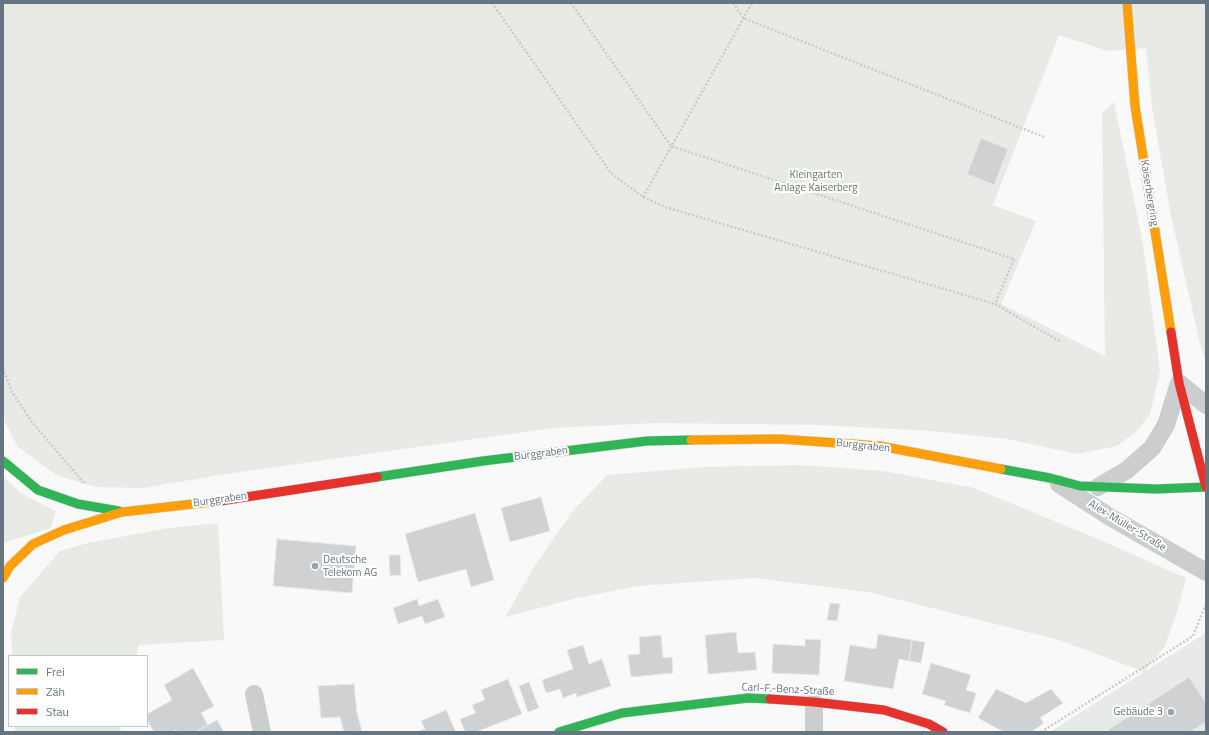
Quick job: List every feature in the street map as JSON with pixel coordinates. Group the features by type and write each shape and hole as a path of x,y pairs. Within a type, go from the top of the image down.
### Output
{"street":[{"name":"Kaiserbergring","path":"1127,3 1135,106 1179,383 1206,487"},
{"path":"1098,487 1127,470 1152,448 1166,425 1179,383 1206,405"},
{"name":"Burggraben","path":"3,578 10,566 33,544 64,530 122,512 204,503 483,461 647,441 780,439 880,446 1050,478 1080,486 1156,489 1206,487"},
{"path":"3,461 38,490 78,504 122,512"},
{"name":"Alex-Müller-Straße","path":"1050,478 1110,517 1206,572"},
{"path":"254,694 262,732"},
{"name":"Carl-F.-Benz-Straße","path":"561,732 622,712 748,698 814,702 884,710 929,724 943,732"},
{"path":"814,702 814,732"}],"path":[{"path":"492,3 611,174 643,197 672,209 995,304 1061,342"},
{"path":"571,3 671,146 1014,259 995,304"},
{"path":"733,3 743,18 1044,137"},
{"path":"643,197 752,3"},
{"path":"3,368 12,392 32,422 90,491 102,508"},
{"path":"1041,732 1193,636 1206,604"}],"shaded area":[{"path":"1206,633 1206,732 1050,732 1144,672"}],"green space":[{"name":"Kleingarten Anlage Kaiserberg","path":"3,3 1206,3 1206,363 1200,344 1171,216 1152,107 1146,48 1108,51 1059,35 993,205 1036,221 1001,304 1105,356 1102,113 1114,102 1143,244 1160,371 1150,415 1136,432 1117,446 1078,454 1007,439 932,431 820,425 656,423 553,428 226,474 142,488 96,487 58,476 18,447 3,419"},
{"path":"800,465 884,471 974,488 1098,539 1186,578 1177,612 1165,646 1144,672 1059,640 868,592 755,578 637,586 573,599 505,617 534,567 572,512 607,475 704,467"},
{"path":"3,476 22,494 56,511 51,528 3,543"},
{"path":"218,523 224,640 139,645 136,655 12,655 11,633 20,597 60,551 88,543 169,528"},
{"path":"15,727 119,727 122,732 15,732"}],"building":[{"path":"981,138 1008,149 994,185 967,174"},
{"path":"541,497 550,531 510,542 501,508"},
{"path":"475,513 494,580 471,587 466,569 418,582 405,534"},
{"name":"Deutsche Telekom AG","path":"277,539 356,546 352,593 273,586"},
{"path":"389,555 400,555 401,575 390,576"},
{"path":"417,599 419,606 438,599 445,617 425,624 422,616 398,624 393,608"},
{"path":"830,603 840,604 837,621 827,620"},
{"path":"736,632 738,653 755,652 757,670 708,674 705,635"},
{"path":"878,634 912,640 909,661 899,659 893,689 844,681 850,645 876,649"},
{"path":"661,635 663,658 672,657 673,673 631,677 628,655 640,654 639,637"},
{"path":"805,639 821,640 819,675 772,673 773,644 805,646"},
{"path":"912,640 925,642 921,663 909,661"},
{"path":"583,645 589,664 602,659 611,686 577,697 576,693 563,698 560,689 546,693 542,680 573,669 567,650"},
{"path":"931,663 971,675 966,690 976,693 970,713 944,705 946,701 922,694"},
{"path":"193,668 214,706 201,713 208,725 196,732 177,732 176,730 173,732 154,732 148,722 148,713 172,700 164,685"},
{"name":"Gebäude 3","path":"1189,677 1206,703 1206,722 1190,732 1105,732"},
{"path":"508,679 522,714 476,732 465,732 460,719 476,713 472,705 485,700 481,690"},
{"path":"529,682 539,708 528,712 519,686"},
{"path":"354,684 357,713 362,731 344,732 340,717 321,718 318,686"},
{"path":"996,689 1026,703 1051,689 1063,703 1040,718 1044,723 1031,732 1004,732 978,718"},
{"path":"446,710 456,732 417,732 425,729 421,721"},
{"path":"217,720 224,732 196,732 208,725"}],"traffic: fast":[{"path":"377,477 483,461 647,441 691,440"},
{"path":"3,461 38,490 78,504 119,511"},
{"path":"1001,469 1050,478 1080,486 1156,489 1206,487"},
{"path":"559,732 622,713 748,698 770,699"}],"traffic: slow":[{"path":"1127,3 1135,106 1171,332"},
{"path":"691,440 780,439 880,446 1001,469"},
{"path":"3,578 10,566 33,544 64,530 122,512 220,501"}],"traffic: jam":[{"path":"1171,332 1179,383 1206,487"},
{"path":"220,501 377,477"},
{"path":"770,699 814,702 884,710 929,724 943,732"}],"place":[{"name":"Deutsche Telekom AG","path":"315,566"},
{"name":"Gebäude 3","path":"1171,712"}]}
